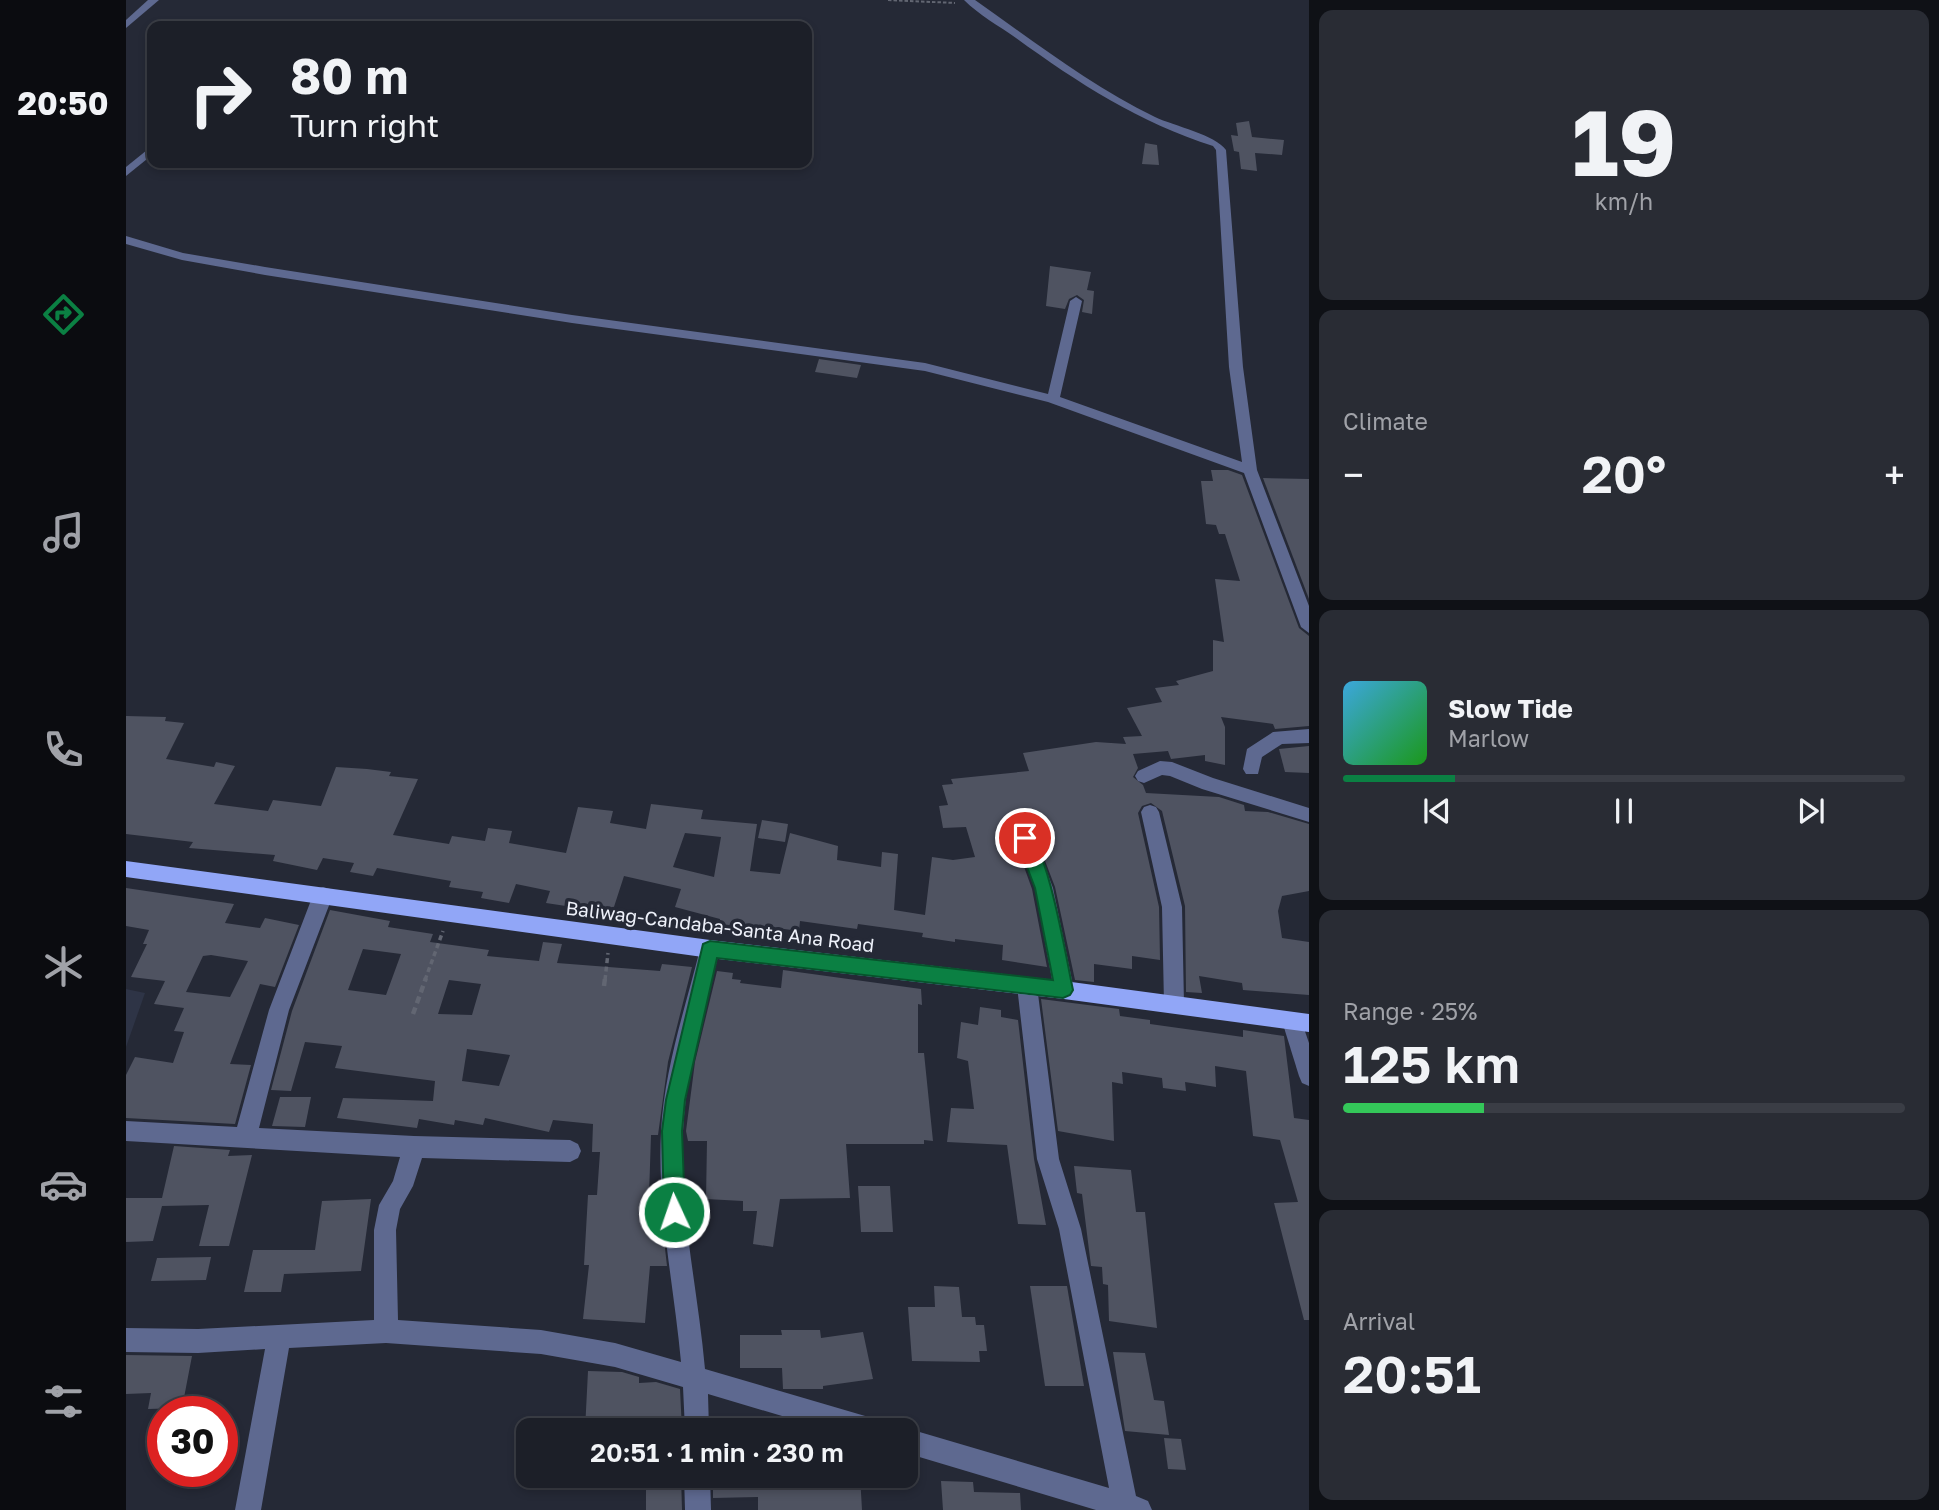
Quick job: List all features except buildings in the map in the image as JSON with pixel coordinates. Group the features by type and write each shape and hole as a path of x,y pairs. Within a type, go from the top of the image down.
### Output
{"main road":[{"name":"Baliwag-Candaba-Santa Ana Road","path":"126,869 710,949 1063,990 1300,1022"}],"street":[{"path":"126,25 154,0"},
{"path":"970,1 1122,104 1168,128 1217,144 1221,150 1236,367 1250,470 1309,627"},
{"path":"126,173 147,154"},
{"path":"126,240 182,256 265,271 572,319 925,367 1053,399 1250,470"},
{"path":"1053,399 1076,301"},
{"path":"1252,769 1253,754 1279,737 1309,736"},
{"path":"1143,775 1160,768 1172,769 1232,792 1309,815"},
{"path":"1150,812 1172,907 1174,1004"},
{"path":"1025,838 1044,888 1063,990"},
{"path":"245,1139 279,1010 323,895"},
{"path":"697,1418 696,1377 677,1255 672,1131 676,1100 710,949"},
{"path":"918,1444 1132,1508 1070,1229 1048,1159 1027,986"},
{"path":"1300,1022 1309,1076"},
{"path":"126,1131 414,1147 570,1151"},
{"path":"386,1331 385,1230 390,1205 402,1186 414,1147"},
{"path":"126,1340 386,1331 541,1342 615,1355 832,1418"},
{"path":"248,1510 279,1336"},
{"path":"697,1488 698,1510"}],"path":[{"path":"888,0 934,4 970,1"},
{"path":"413,1014 449,914"},
{"path":"604,986 611,936"}],"shaded area":[{"path":"126,989 145,993 126,1047"}],"route":[{"path":"674,1212 672,1131 676,1100 710,949 1063,990 1044,888 1025,838"}]}
